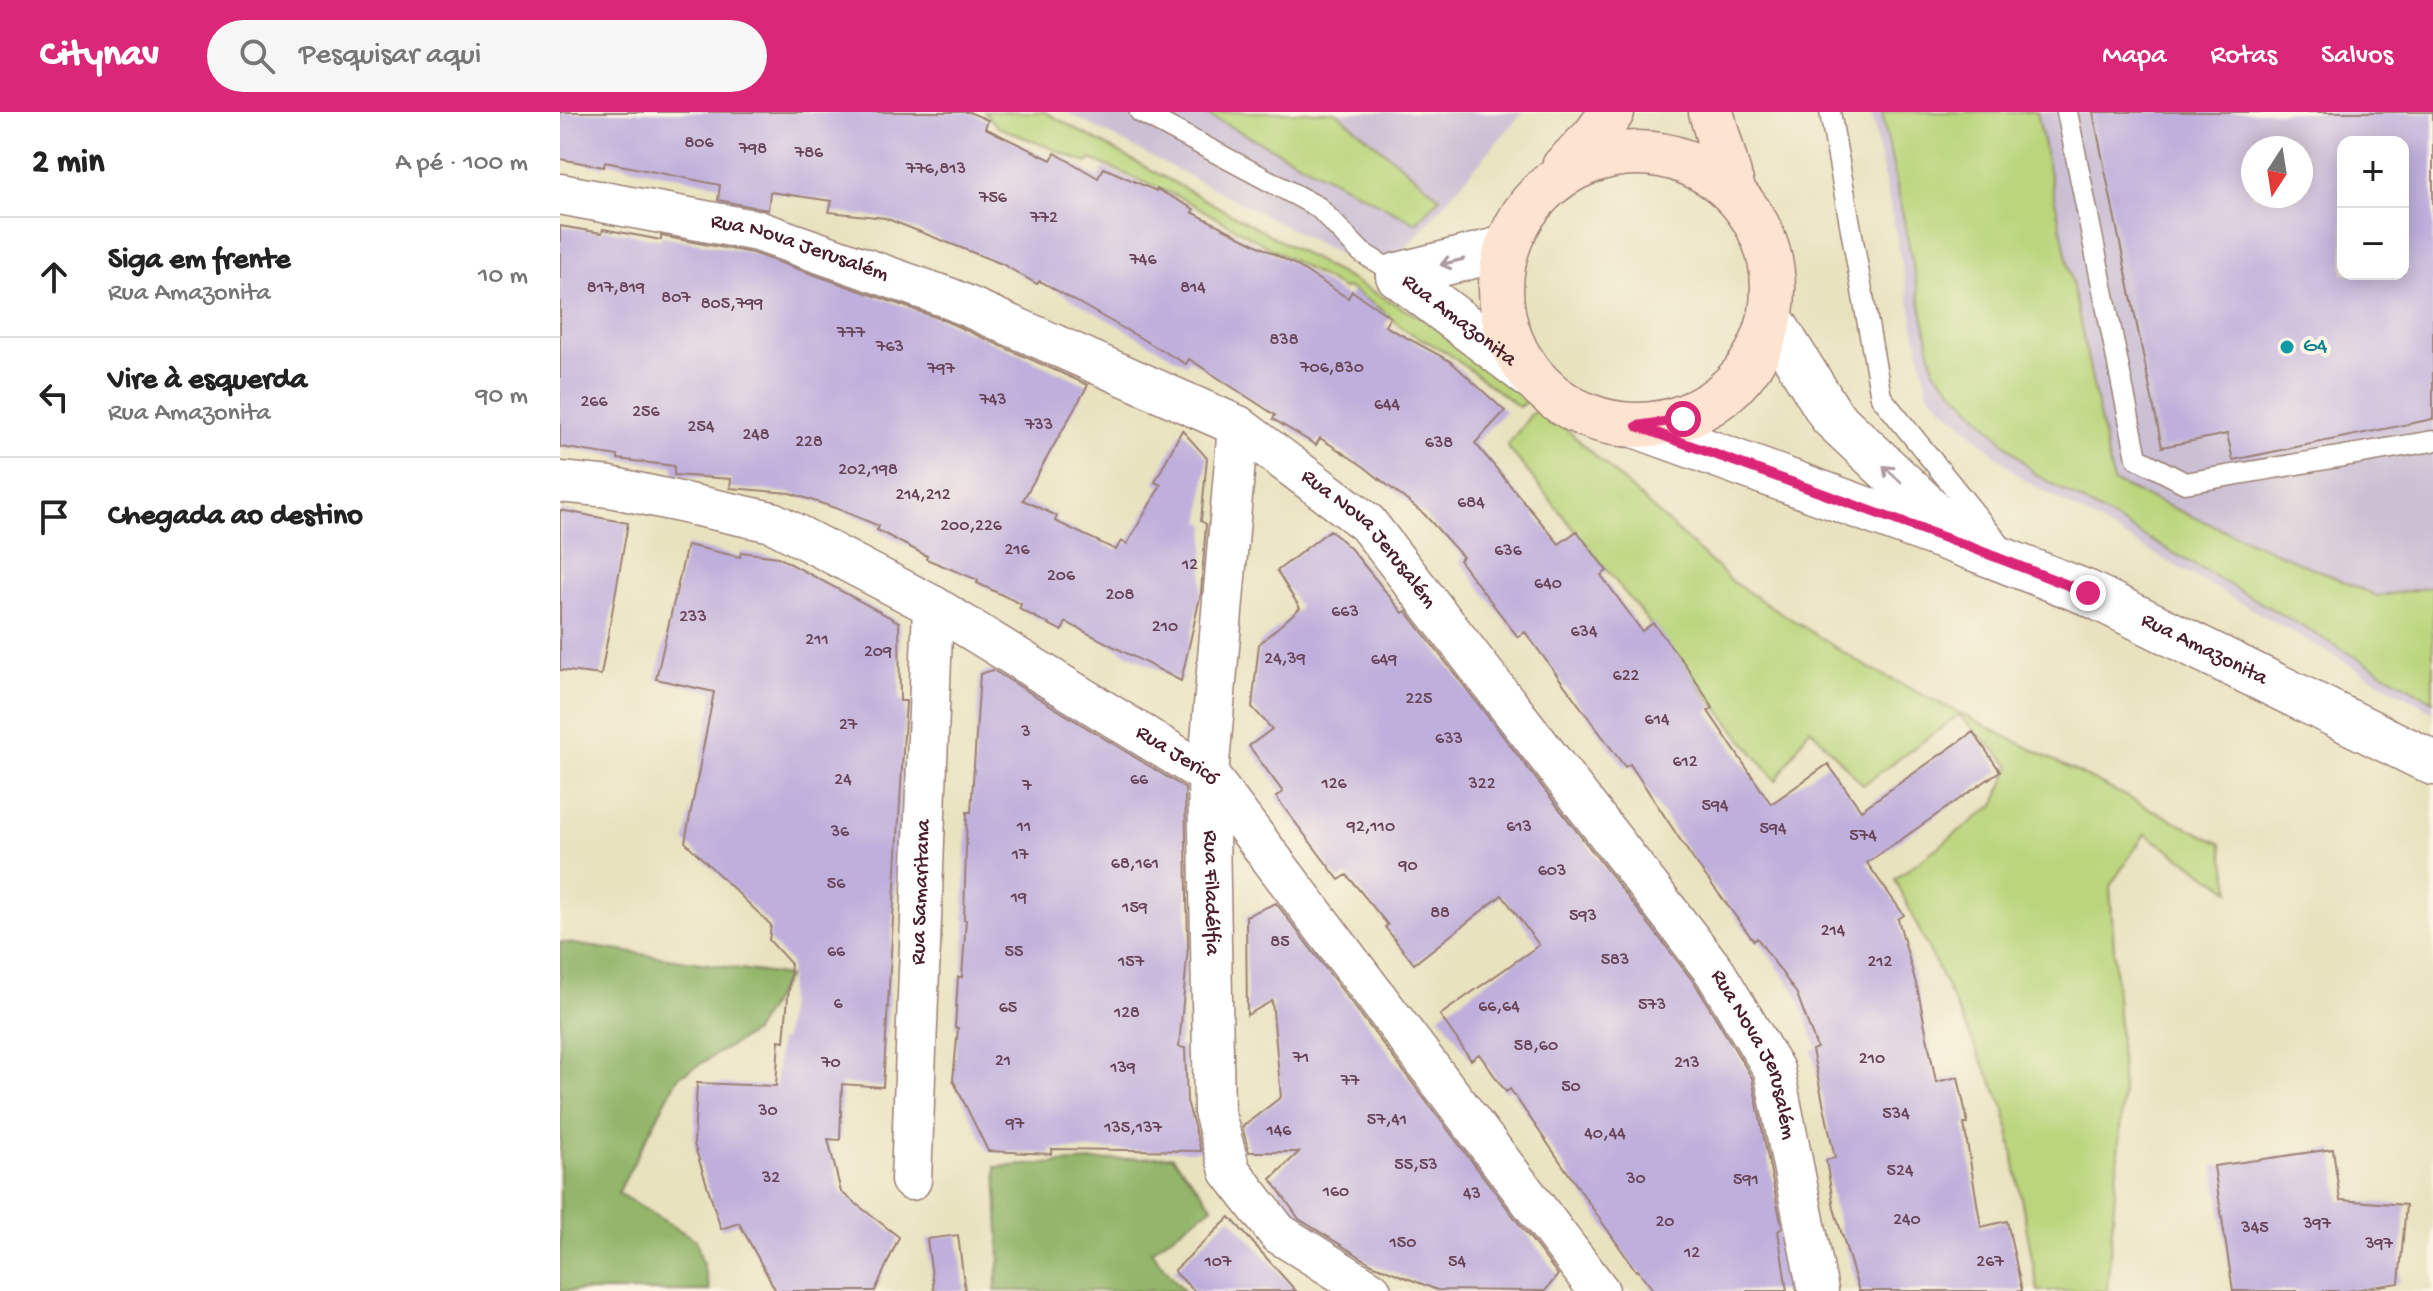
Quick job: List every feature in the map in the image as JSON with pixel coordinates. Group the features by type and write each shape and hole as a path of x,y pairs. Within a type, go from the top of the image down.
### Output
{"main road":[{"name":"Rua Amazonita","path":"1534,197 1569,169 1611,154 1655,153 1698,166 1734,193 1761,229 1774,273 1771,319 1754,362 1723,396 1683,419 1637,426 1597,420 1561,403 1530,376 1508,337 1499,293 1505,248 1517,221 1534,197 1594,137 1612,112"},
{"name":"Rua Amazonita","path":"1711,112 1734,193"}],"street":[{"name":"Rua Nova Jerusalém","path":"560,194 758,231 949,298 1238,426 1367,523 1715,972 1774,1070 1818,1291"},
{"name":"Rua Amazonita","path":"1398,275 1505,248"},
{"name":"Rua Amazonita","path":"1398,275 1530,376"},
{"name":"Rua Amazonita","path":"1771,319 1832,417 1970,547"},
{"name":"Rua Filadélfia","path":"1238,426 1208,775 1214,1111 1230,1171 1278,1233 1371,1291"},
{"name":"Rua Amazonita","path":"1637,426 2088,593 2433,763"},
{"name":"Rua Jericó","path":"560,482 610,487 772,522 933,606 1208,775 1599,1291"},
{"name":"Rua Samaritana","path":"911,1180 933,606"}],"lane":[{"path":"1140,112 1318,207 1361,252 1398,275"},
{"path":"1830,112 1881,397 2017,565"},
{"path":"2067,112 2137,458 2185,483 2433,441"}],"shaded area":[{"path":"1066,112 1523,112 1381,276"},
{"path":"1871,112 2433,112 2433,712 2021,478 1928,393"}],"green space":[{"path":"984,112 1045,112 1421,318 1587,416 1568,419 1533,397 1519,407 1446,352 1403,329 1382,310 1349,288 1343,289 1183,199 1091,159 1087,163 998,127"},
{"path":"1202,112 1336,112 1440,197 1416,223"},
{"path":"1882,112 2037,112 2113,482 2377,596 2433,587 2433,701 2035,474 1934,370"},
{"path":"1539,404 1734,583 1867,667 2221,844 2231,891 2145,834 2110,886 2123,1092 2107,1291 2038,1291 2005,1109 1895,879 1994,805 2011,766 1959,715 1863,785 1810,728 1776,781 1507,446"},
{"path":"560,942 788,976 754,1032 678,1077 618,1193 696,1240 710,1291 560,1291"},
{"path":"1172,1156 1213,1206 1151,1251 1184,1291 995,1291 1000,1258 996,1167"}],"building":[{"path":"560,112 969,112 988,120 985,128 1051,160 1055,153 1098,178 1104,168 1157,189 1194,209 1192,212 1294,264 1348,298 1352,291 1390,317 1385,326 1450,361 1505,411 1475,443 1559,544 1577,531 1607,571 1601,575 1642,631 1653,623 1685,664 1713,708 1708,711 1771,804 1828,764 1861,810 1973,732 2000,771 1867,863 1904,915 1898,919 1918,991 1936,1082 1958,1077 1968,1124 1964,1124 1981,1227 2007,1221 2022,1291 1859,1291 1834,1208 1826,1160 1835,1158 1812,1050 1817,1048 1797,994 1757,938 1754,941 1693,859 1630,764 1625,767 1525,632 1518,637 1459,560 1463,557 1424,514 1363,466 1320,438 1316,445 1273,419 1275,415 1189,359 1186,364 1040,281 1037,284 1002,264 885,218 829,212 832,201 770,192 768,210 718,200 720,185 605,162 604,167 560,159"},
{"name":"G4","path":"2093,112 2433,112 2433,419 2233,460 2227,434 2162,447"},
{"path":"560,226 602,233 603,229 661,240 661,236 752,253 941,319 1088,385 1023,500 1057,516 1055,521 1116,550 1121,541 1127,544 1161,485 1155,482 1182,430 1207,458 1201,521 1206,524 1201,593 1181,681 1066,622 1062,631 1019,609 1021,604 977,583 978,580 926,559 927,556 877,530 879,526 838,509 790,493 730,488 731,479 674,475 674,466 560,447"},
{"path":"560,510 628,523 601,675 560,670"},
{"path":"1330,530 1351,549 1403,613 1406,611 1696,985 1752,1078 1782,1228 1778,1231 1787,1291 1654,1291 1636,1271 1510,1089 1506,1092 1479,1054 1471,1060 1440,1015 1539,945 1502,895 1414,964 1385,927 1388,925 1347,875 1339,880 1276,797 1283,792 1249,746 1272,729 1252,707 1259,644 1300,608 1277,571"},
{"path":"687,545 740,557 741,552 778,557 899,622 900,701 906,701 883,1087 842,1084 840,1140 828,1139 841,1192 899,1237 875,1291 776,1291 739,1223 721,1229 694,1144 697,1083 776,1086 779,1040 784,1041 791,964 769,940 771,925 685,842 714,692 656,679"},
{"path":"993,670 1185,788 1188,947 1179,1047 1185,1048 1187,1101 1201,1151 1052,1149 1051,1154 988,1151 953,1080 958,1028 955,1028 958,977 962,977 966,920 967,812 971,812 980,674"},
{"path":"1276,903 1558,1275 1545,1291 1437,1290 1372,1264 1299,1219 1271,1179 1299,1152 1249,1152 1242,1127 1281,1097 1272,1001 1247,1015 1246,916"},
{"path":"2333,1149 2340,1200 2406,1205 2399,1283 2347,1291 2233,1291 2214,1166"},
{"path":"1230,1217 1296,1291 1194,1291 1174,1271"},
{"path":"958,1235 965,1291 934,1291 927,1239"}],"place":[{"name":"G4","path":"2287,347"}],"route":[{"path":"1683,419 1637,426 2088,593"}]}
